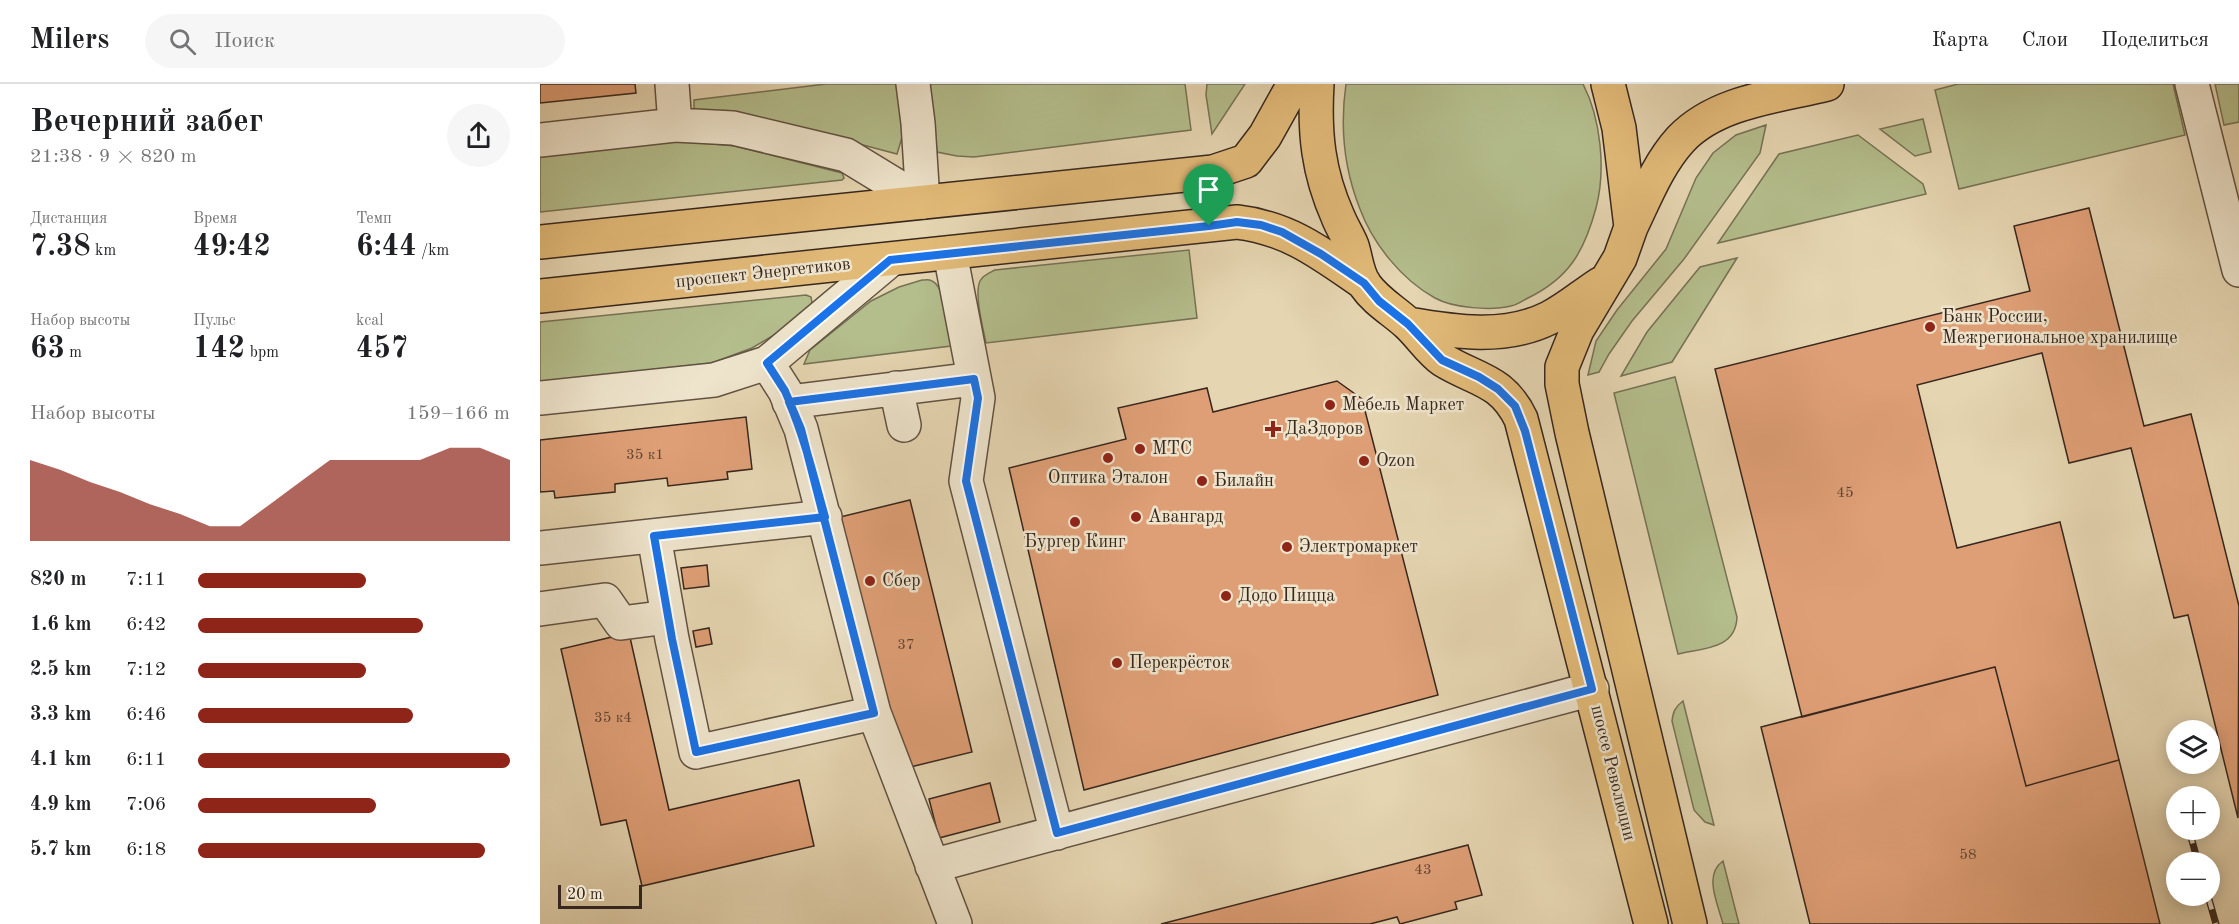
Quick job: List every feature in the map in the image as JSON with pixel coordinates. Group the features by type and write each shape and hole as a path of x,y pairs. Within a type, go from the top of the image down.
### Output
{"main road":[{"path":"540,242 1213,172 1246,160 1265,136 1294,84"},
{"name":"шоссе Революции","path":"1317,84 1316,136 1322,170 1337,217 1352,245 1364,283 1379,301 1408,324 1442,360 1479,377 1498,389 1515,406 1525,431 1652,924"},
{"name":"шоссе Революции","path":"1608,84 1619,128 1630,228 1620,258 1577,330 1562,366 1562,384 1690,924"},
{"path":"1630,228 1660,168 1682,139 1703,121 1729,109 1827,84"},
{"name":"проспект Энергетиков","path":"540,297 1237,222 1261,225 1282,232 1321,254 1364,283"},
{"name":"шоссе Революции","path":"1408,324 1456,332 1494,332 1527,327 1551,317 1605,281"}],"street":[{"path":"672,84 675,125"},
{"path":"913,84 923,202"},
{"path":"2192,84 2239,270"},
{"path":"540,140 675,125 733,128 846,155 923,202"},
{"path":"950,253 978,398 966,481 1057,833"},
{"path":"540,398 714,380 767,363 890,260"},
{"path":"767,363 785,391 801,429 874,713 955,924"},
{"path":"789,402 974,379"},
{"path":"897,388 904,424"},
{"path":"540,548 825,517"},
{"path":"654,536 696,752 874,713"},
{"path":"540,609 605,600 621,623 668,617"},
{"path":"932,866 1592,689"}],"green space":[{"path":"826,84 900,84 906,124 897,154 773,121 694,110 694,100"},
{"path":"928,84 1185,84 1191,130 974,157 957,156 937,152"},
{"path":"1207,84 1245,84 1212,134 1206,95"},
{"path":"1346,84 1583,84 1598,129 1601,178 1591,224 1573,262 1554,282 1542,290 1515,305 1503,308 1472,308 1452,304 1435,298 1411,281 1381,248 1366,222 1355,194 1345,147 1343,116"},
{"path":"1958,84 2173,84 2185,135 1959,189 1935,90"},
{"path":"2215,84 2239,84 2239,122 2224,125"},
{"path":"1923,119 1931,152 1915,156 1880,129"},
{"path":"1766,125 1760,153 1684,259 1632,321 1599,372 1588,375 1596,341 1617,310 1666,249 1696,178 1713,153 1736,135"},
{"path":"1858,135 1923,184 1926,194 1718,243 1779,154"},
{"path":"681,141 735,146 842,173 844,178 540,212 540,157"},
{"path":"1189,250 1197,318 986,343 978,287 986,274 995,270"},
{"path":"1737,258 1672,362 1621,376 1647,332 1700,267"},
{"path":"922,280 932,281 941,292 951,346 804,364 810,350 871,301 899,287"},
{"path":"806,295 811,297 810,309 789,326 752,348 712,363 540,382 540,322"},
{"path":"1675,377 1737,617 1735,628 1725,641 1708,648 1678,654 1614,393"},
{"path":"1683,701 1714,825 1705,822 1694,810 1672,721 1675,710"},
{"path":"1723,861 1739,924 1723,924 1716,899 1714,874"}],"building":[{"path":"540,84 635,84 636,93 540,103"},
{"path":"2089,208 2144,426 2191,414 2239,606 2238,818 2220,745 2220,720 2214,720 2188,615 2174,618 2131,448 2069,463 2042,353 1917,385 1957,548 2060,522 2119,760 2026,786 1995,667 1802,717 1715,369 2030,291 2014,226"},
{"path":"1337,381 1362,399 1438,695 1084,790 1009,468 1126,439 1118,408 1207,388 1213,412"},
{"path":"746,417 752,469 727,472 728,479 668,486 667,478 615,484 615,492 555,498 554,491 540,492 540,440"},
{"path":"910,500 972,752 898,770 836,518"},
{"path":"707,565 709,586 684,589 681,568"},
{"path":"709,628 712,644 696,647 693,631"},
{"path":"629,633 669,810 799,780 814,846 642,886 626,820 601,825 561,649"},
{"path":"1995,667 2026,786 2119,760 2160,924 1810,924 1761,727"},
{"path":"990,783 1000,822 939,838 929,799"},
{"path":"1468,845 1482,895 1455,902 1457,909 1400,924 1397,917 1370,924 1161,924"}],"railway":[{"path":"2192,840 2195,852"},
{"path":"2211,906 2216,924"}],"place":[{"name":"Банк России, Межрегиональное хранилище","path":"1930,327"},
{"name":"Мебель Маркет","path":"1330,405"},
{"name":"ДаЗдоров","path":"1273,429"},
{"name":"МТС","path":"1140,449"},
{"name":"Оптика Эталон","path":"1108,458"},
{"name":"Ozon","path":"1364,461"},
{"name":"Билайн","path":"1202,481"},
{"name":"Авангард","path":"1136,517"},
{"name":"Бургер Кинг","path":"1075,522"},
{"name":"Электромаркет","path":"1287,547"},
{"name":"Сбер","path":"870,581"},
{"name":"Додо Пицца","path":"1226,596"},
{"name":"Перекрёсток","path":"1117,663"}],"route":[{"path":"1209,226 890,260 767,363 785,391 789,402 801,429 825,517 874,713 696,752 672,639 654,536 825,517 812,468 801,429 789,402 974,379 978,398 966,481 1057,833 1592,689 1525,431 1515,406 1498,389 1479,377 1442,360 1408,324 1379,301 1364,283 1321,254 1282,232 1261,225 1237,222 1209,226"}]}
